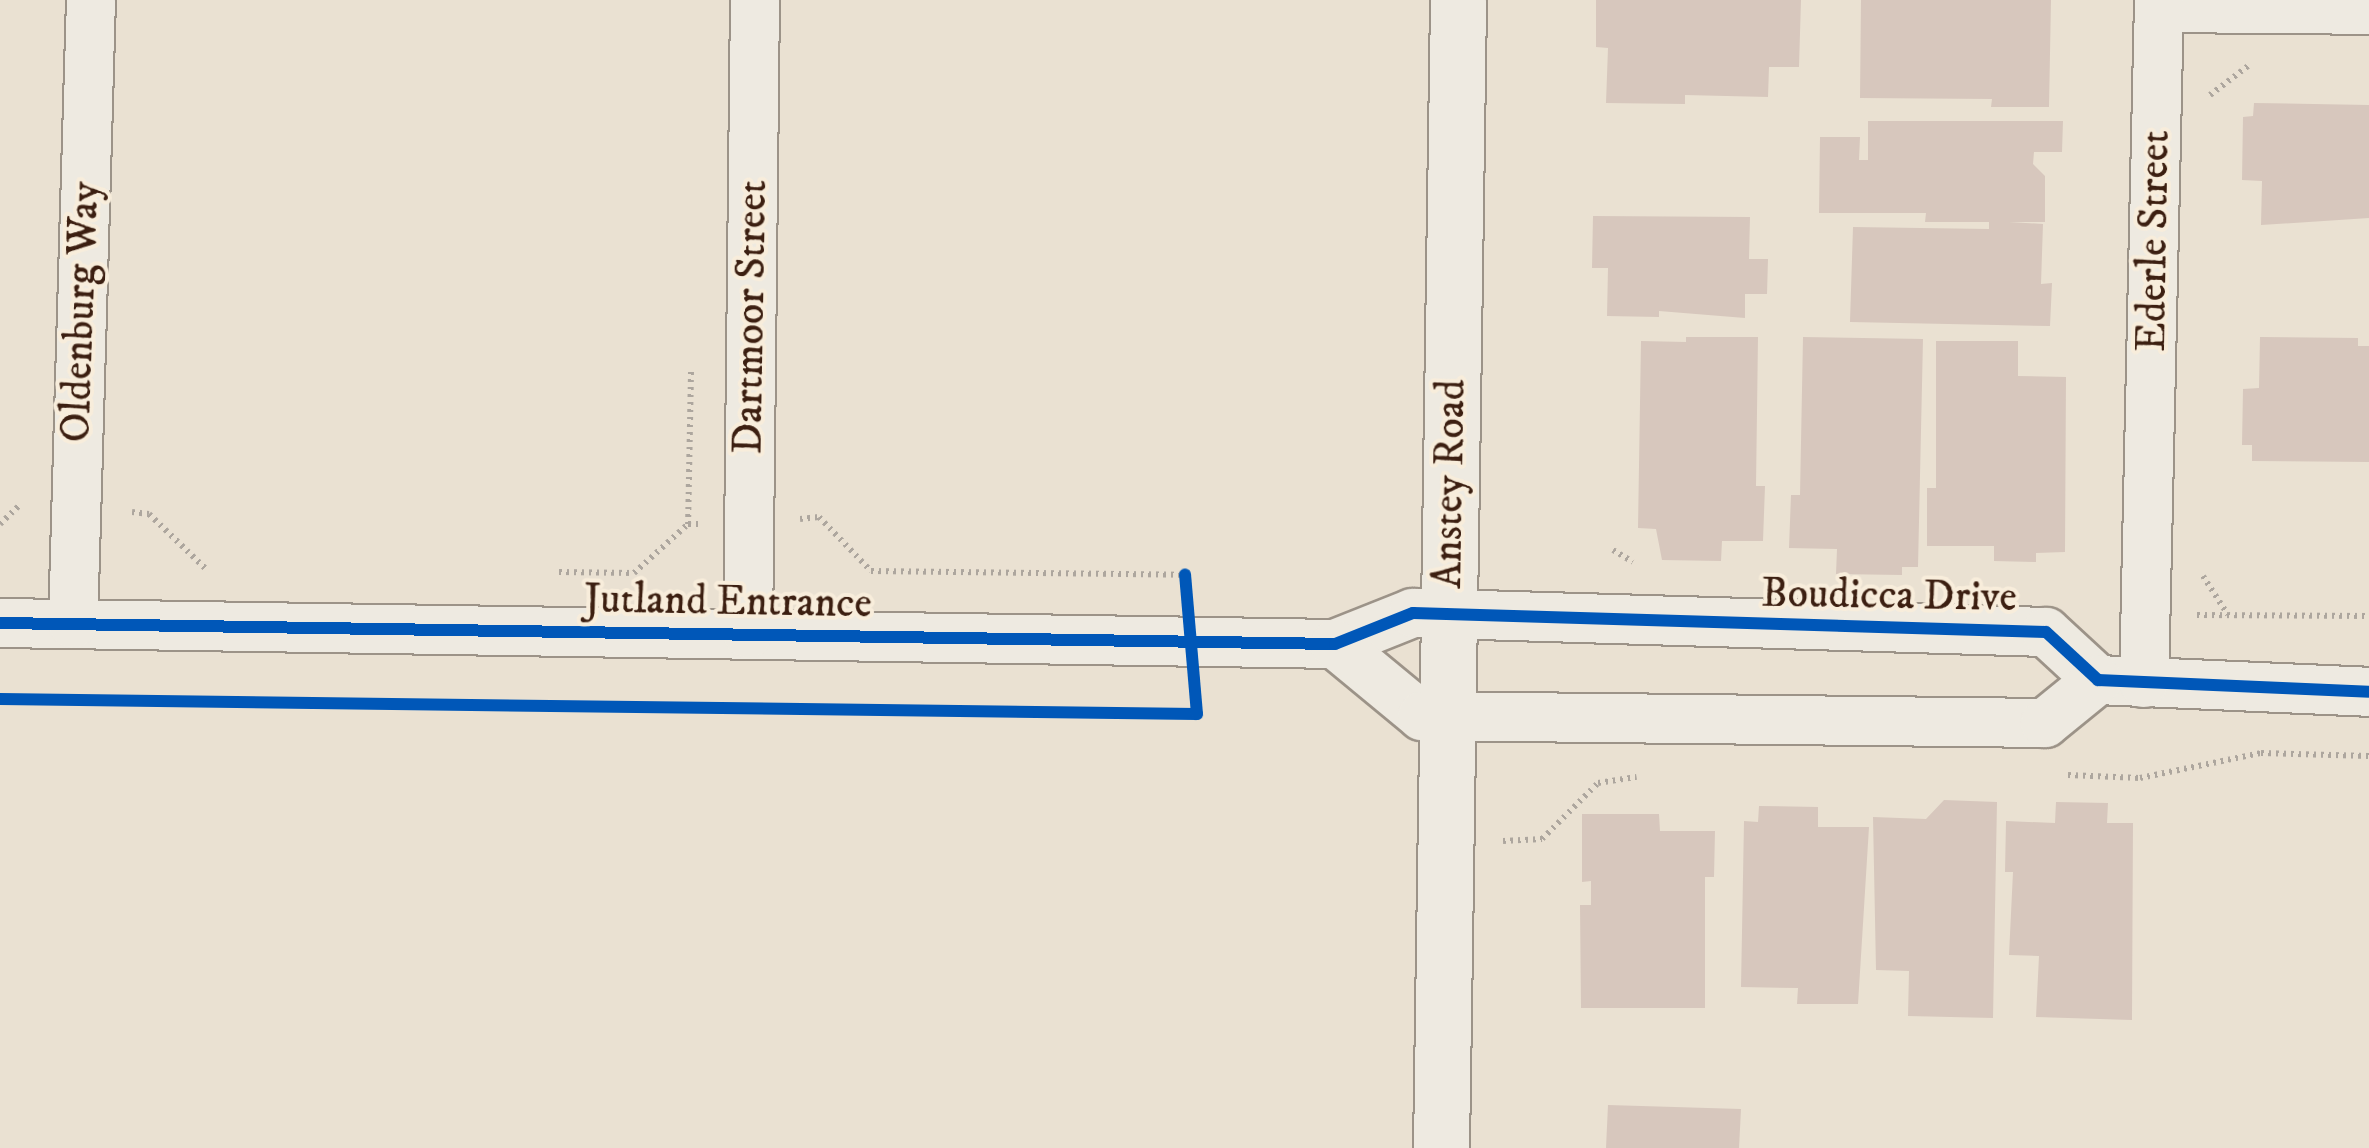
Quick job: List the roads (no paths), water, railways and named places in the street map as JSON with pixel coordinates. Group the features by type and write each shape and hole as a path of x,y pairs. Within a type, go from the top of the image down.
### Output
{"street":[{"name":"Oldenburg Way","path":"72,624 91,0"},
{"name":"Dartmoor Street","path":"748,634 754,0"},
{"name":"Anstey Road","path":"1441,1148 1458,0"},
{"name":"Ederle Street","path":"2121,682 2159,4 2369,10"},
{"name":"Jutland Entrance","path":"0,623 1192,645 1335,644 1413,613 1448,616"},
{"name":"Boudicca Drive","path":"1448,616 2046,632 2121,682"},
{"path":"1335,644 1422,716 2045,723 2121,682 2369,692"}]}
